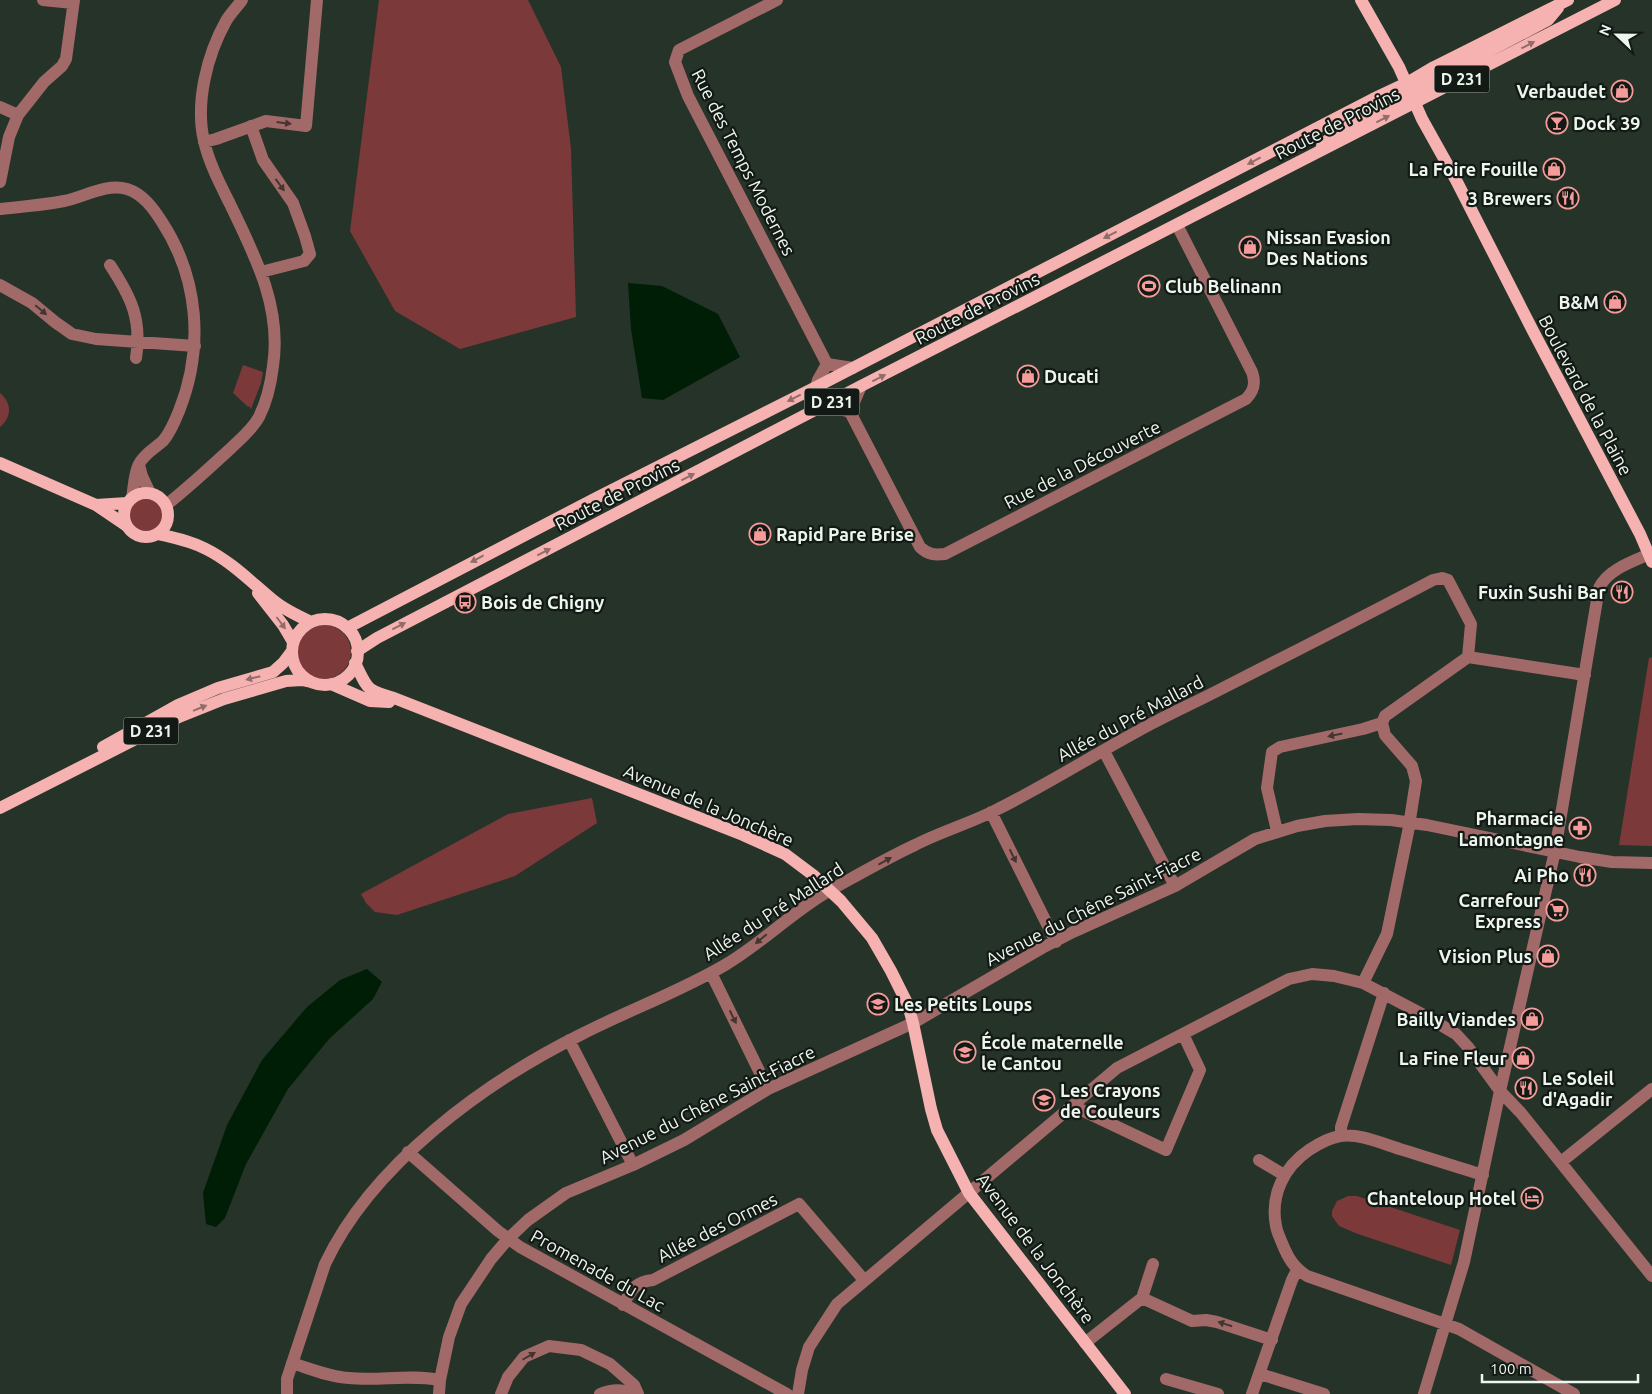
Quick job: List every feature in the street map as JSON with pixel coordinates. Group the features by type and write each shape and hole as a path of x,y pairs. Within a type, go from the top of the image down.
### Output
{"main road":[{"name":"Boulevard de la Plaine","path":"1361,0 1651,556"},
{"name":"Route de Provins","path":"356,657 377,638 861,386 1309,158 1411,93 1615,0"},
{"name":"Route de Provins","path":"347,628 598,496 816,387 1373,99 1411,93 1434,67 1565,2"},
{"path":"0,463 96,505 127,526"},
{"path":"96,505 130,501 144,493 157,495 166,505 168,518 163,530 153,536 141,537 130,531 124,515 130,501"},
{"path":"168,518 188,541"},
{"path":"158,534 188,541 207,549 293,614 311,622"},
{"path":"246,577 283,625 292,647 296,668 311,682 331,684 341,680 350,673 356,657 356,642 347,628 339,622 330,619 320,619 303,627 297,634 292,647"},
{"name":"D 231","path":"0,806 178,705 218,688 273,672 283,663 292,647"},
{"name":"Avenue de la Jonchère","path":"356,657 363,682 376,693 394,698 743,835 785,854 813,875 841,901 872,938 908,1005 937,1130 969,1193 1125,1394"},
{"name":"D 231","path":"0,806 179,717 206,706 286,681 302,680 311,682"},
{"path":"331,684 370,701 404,703"}],"street":[{"path":"0,182 9,137 18,116 34,94 62,66 66,59 73,2 43,0"},
{"path":"166,505 206,472 244,436 259,418 270,387 275,351 271,302 261,272 217,178 204,142 202,98 208,62 226,20 242,0"},
{"path":"204,142 266,121 305,132 317,0"},
{"name":"Rue des Temps Modernes","path":"777,0 679,50 675,62 688,96 827,364"},
{"path":"0,107 18,116"},
{"path":"251,126 263,160 292,203 310,254 304,261 261,272"},
{"path":"0,209 66,200 112,187 127,189 140,196 150,205 179,252 192,297 195,329 195,346 190,378 184,398 166,437 150,450 139,465 130,501"},
{"name":"Rue de la Découverte","path":"850,412 917,541 925,552 938,555 945,554 1246,399 1254,386 1252,372 1177,225"},
{"path":"110,265 126,289 136,319 138,342 136,358"},
{"path":"0,285 32,303 72,334 96,339 195,346"},
{"path":"816,387 827,364 853,368"},
{"path":"826,405 850,412 861,386"},
{"path":"139,465 150,493"},
{"path":"1424,1394 1464,1262 1500,1091 1555,851 1599,588 1602,581 1631,562 1651,556"},
{"name":"Allée du Pré Mallard","path":"287,1394 287,1379 292,1363 325,1264 333,1247 356,1212 408,1152 483,1092 569,1040 711,973 743,955 772,931 829,891 915,845 992,812 1139,730 1433,580 1442,578 1448,580 1471,624 1468,657"},
{"path":"1364,983 1387,934 1408,832 1416,781 1412,766 1385,735 1382,723 1385,716 1468,657 1584,675"},
{"path":"1277,831 1267,788 1272,752 1280,747 1382,723"},
{"path":"1104,750 1175,886"},
{"path":"992,812 1056,942"},
{"name":"Avenue du Chêne Saint-Fiacre","path":"439,1394 449,1337 461,1304 491,1259 508,1239 528,1220 566,1193 633,1165 684,1140 768,1089 913,1023 1042,948 1175,886 1255,839 1277,831 1325,821 1391,820 1612,862 1652,863"},
{"path":"711,973 768,1089"},
{"path":"798,1394 802,1370 809,1347 837,1304 1117,1068 1289,979 1312,974 1334,976 1364,983 1456,1034 1468,1047 1500,1091 1521,1113 1652,1276"},
{"path":"1341,1136 1341,1127 1384,993"},
{"path":"1073,1106 1166,1150 1200,1070 1183,1034"},
{"path":"569,1040 633,1165"},
{"path":"1561,1162 1652,1089"},
{"path":"1483,1175 1370,1140 1341,1136 1316,1146 1296,1160 1284,1175 1275,1204 1276,1226 1287,1255 1297,1270 1316,1280 1458,1329 1574,1394"},
{"name":"Promenade du Lac","path":"408,1152 508,1239 623,1305 787,1394"},
{"path":"1259,1160 1284,1175"},
{"name":"Allée des Ormes","path":"623,1305 632,1289 642,1281 653,1280 799,1204 864,1280"},
{"path":"1085,1342 1142,1298 1153,1264"},
{"path":"1252,1394 1297,1270"},
{"path":"1142,1298 1192,1320 1217,1322 1272,1340"},
{"path":"501,1394 508,1377 524,1357 548,1346 581,1350 610,1364 634,1385 636,1394"},
{"path":"292,1363 324,1374 350,1378 418,1377 440,1380"},
{"path":"1260,1374 1324,1394"},
{"path":"1166,1379 1218,1394"},
{"path":"600,1394 614,1389 626,1390 636,1394"}],"shaded area":[{"path":"379,0 528,0 561,67 571,149 576,317 460,349 395,311 350,231"},
{"path":"628,283 662,286 718,314 740,357 663,400 642,398 631,329"},
{"path":"243,365 263,372 251,409 233,393"},
{"path":"0,393 7,401 9,410 7,419 0,427"},
{"path":"146,499 158,504 163,516 158,528 146,533 134,528 129,516 134,504"},
{"path":"319,625 329,625 343,633 349,642 351,652 349,662 343,671 329,679 319,679 309,674 302,667 297,657 297,647 302,637 309,630"},
{"path":"1652,657 1652,846 1619,845 1649,658"},
{"path":"592,798 597,823 515,876 397,915 375,912 366,903 361,894 508,814"},
{"path":"367,969 382,982 373,999 329,1039 288,1089 246,1164 225,1218 216,1227 206,1224 203,1193 227,1125 262,1060 307,1007 340,980"},
{"path":"1348,1196 1357,1196 1460,1230 1451,1265 1339,1226 1332,1216 1332,1211 1337,1201"}],"place":[{"name":"Verbaudet","path":"1622,91"},
{"name":"Dock 39","path":"1557,123"},
{"name":"La Foire Fouille","path":"1554,169"},
{"name":"3 Brewers","path":"1568,198"},
{"name":"Nissan Evasion Des Nations","path":"1250,247"},
{"name":"Club Belinann","path":"1149,286"},
{"name":"B&M","path":"1615,302"},
{"name":"Ducati","path":"1028,376"},
{"name":"Rapid Pare Brise","path":"760,534"},
{"name":"Fuxin Sushi Bar","path":"1622,592"},
{"name":"Bois de Chigny","path":"465,602"},
{"name":"Pharmacie Lamontagne","path":"1580,828"},
{"name":"Ai Pho","path":"1585,875"},
{"name":"Carrefour Express","path":"1557,910"},
{"name":"Vision Plus","path":"1548,956"},
{"name":"Les Petits Loups","path":"878,1004"},
{"name":"Bailly Viandes","path":"1532,1019"},
{"name":"École maternelle le Cantou","path":"965,1052"},
{"name":"La Fine Fleur","path":"1523,1058"},
{"name":"Le Soleil d'Agadir","path":"1526,1088"},
{"name":"Les Crayons de Couleurs","path":"1044,1100"},
{"name":"Chanteloup Hotel","path":"1532,1198"}]}
